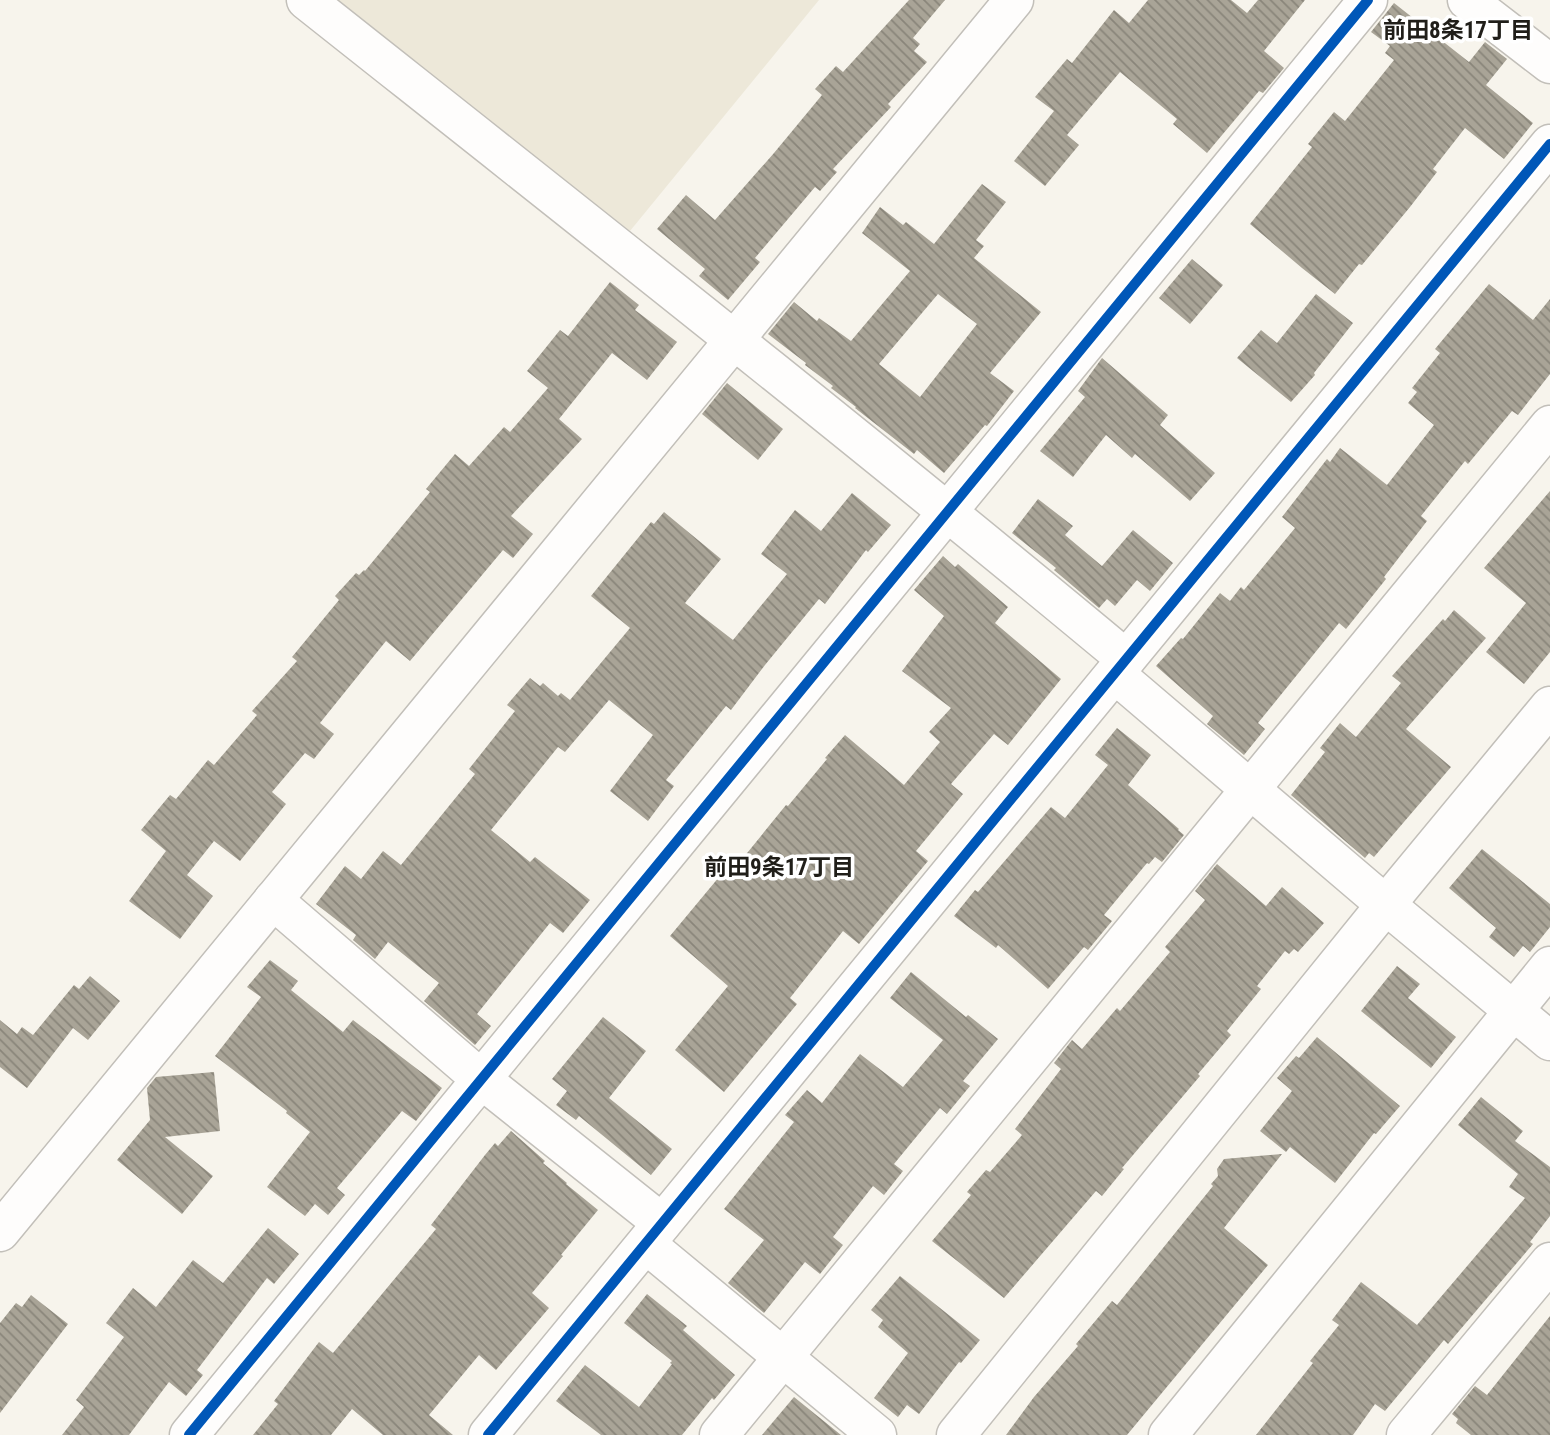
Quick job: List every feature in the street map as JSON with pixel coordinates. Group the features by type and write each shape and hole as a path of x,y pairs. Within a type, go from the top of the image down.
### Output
{"street":[{"path":"306,0 948,511 1251,789 1550,1041"},
{"path":"0,1231 1014,0"},
{"path":"189,1435 1368,0"},
{"path":"1467,0 1550,64"},
{"path":"488,1435 1550,144"},
{"path":"719,1435 1550,425"},
{"path":"956,1435 1550,706"},
{"path":"272,900 481,1079 654,1234 783,1357 877,1435"},
{"path":"1167,1435 1550,966"},
{"path":"1406,1435 1550,1262"}],"shaded area":[{"path":"330,0 819,0 630,231"}],"building":[{"path":"909,0 945,0 913,38 920,44 914,51 927,62 888,104 891,107 833,169 837,172 820,191 815,187 755,258 760,262 728,300 699,276 705,269 657,229 686,195 715,220 822,95 815,89 836,66 843,72"},
{"path":"1148,0 1231,0 1247,13 1258,0 1305,0 1264,51 1284,68 1263,93 1259,91 1207,153 1173,124 1177,119 1120,72 1067,135 1079,145 1045,186 1014,161 1054,111 1035,97 1067,59 1072,63 1114,10 1129,23"},
{"path":"1394,3 1469,62 1485,42 1507,59 1486,85 1533,123 1504,159 1465,128 1433,169 1437,172 1410,207 1335,294 1250,224 1312,147 1308,144 1334,112 1345,121 1394,60 1385,53 1390,46 1371,32"},
{"path":"982,184 1006,202 976,240 984,246 974,258 1041,312 990,373 1014,391 987,426 985,425 944,473 917,450 914,454 855,408 831,388 833,386 805,365 806,363 768,334 794,302 817,321 819,318 851,341 910,271 862,233 880,207 903,225 906,222 934,244","holes":["938,294 977,324 920,397 879,364"]},
{"path":"1192,259 1223,285 1190,324 1159,298"},
{"path":"610,282 639,305 635,310 677,342 647,380 612,353 559,419 582,439 511,516 533,534 513,558 503,550 410,661 386,641 320,723 334,734 314,759 305,753 272,792 286,804 240,861 214,841 187,875 213,896 180,939 129,901 166,851 141,830 170,795 176,799 208,760 214,765 257,715 252,711 297,661 292,657 339,600 335,596 356,573 359,575 365,571 430,492 426,489 455,454 469,466 504,427 510,432 548,388 527,371 560,330 568,336"},
{"path":"1489,284 1533,320 1550,299 1550,374 1518,415 1512,411 1468,464 1465,461 1421,516 1427,521 1384,577 1386,579 1346,629 1339,623 1258,723 1265,729 1244,755 1207,724 1213,716 1156,666 1181,638 1183,639 1220,593 1230,601 1241,587 1244,590 1295,528 1282,517 1327,459 1330,462 1340,448 1387,485 1434,425 1408,403 1417,392 1412,388 1440,353 1435,349"},
{"path":"1316,294 1353,323 1315,375 1291,402 1237,358 1261,330 1277,343"},
{"path":"1102,358 1168,415 1160,425 1215,473 1190,501 1135,454 1132,458 1106,435 1073,477 1040,451 1085,397 1078,391"},
{"path":"727,383 783,429 758,460 702,414"},
{"path":"1550,491 1550,652 1524,684 1486,652 1526,603 1484,568"},
{"path":"852,493 891,525 868,552 866,550 825,604 819,599 731,710 726,706 666,780 674,786 648,821 610,791 653,735 609,700 565,752 558,747 491,830 530,862 535,857 590,900 563,933 550,923 477,1014 491,1026 475,1045 424,1001 439,983 388,942 375,959 353,940 356,935 316,904 345,866 361,879 383,851 401,865 475,774 469,769 515,711 507,705 530,678 540,686 543,683 558,696 561,693 570,700 630,628 591,596 651,522 654,524 664,512 721,559 685,603 733,640 787,574 761,554 795,510 821,531"},
{"path":"1038,499 1073,526 1065,535 1102,566 1133,530 1173,563 1150,591 1137,580 1115,606 1107,599 1099,608 1054,570 1056,568 1012,533"},
{"path":"943,556 955,567 958,564 1008,607 995,623 1061,679 1008,745 994,734 951,784 963,794 916,851 928,861 859,944 843,931 790,998 797,1004 724,1092 675,1050 728,986 670,936 734,859 739,863 845,735 904,785 940,742 929,732 951,708 902,671 944,616 914,590"},
{"path":"1454,610 1486,638 1406,729 1451,767 1374,857 1369,853 1365,858 1291,795 1325,752 1320,748 1340,723 1356,737 1401,683 1392,676"},
{"path":"1117,728 1151,755 1128,785 1184,835 1162,862 1155,857 1147,863 1104,915 1112,921 1088,950 1084,947 1048,989 998,945 996,948 954,916 1051,807 1065,818 1108,765 1095,755"},
{"path":"1482,849 1550,904 1550,927 1530,952 1523,946 1514,957 1489,937 1496,928 1449,888"},
{"path":"1217,864 1266,906 1282,887 1324,923 1298,952 1294,949 1289,954 1285,951 1257,986 1261,989 1227,1031 1231,1035 1198,1074 1200,1076 1122,1168 1124,1169 1102,1196 1096,1191 1004,1298 932,1241 971,1195 967,1192 986,1170 990,1172 1022,1135 1015,1129 1061,1069 1054,1063 1072,1040 1082,1049 1117,1008 1120,1011 1170,952 1165,947 1205,900 1195,891"},
{"path":"270,960 298,981 291,990 343,1032 353,1020 442,1088 416,1121 402,1111 337,1188 345,1195 328,1215 315,1204 305,1216 267,1187 310,1132 215,1056 261,997 247,987"},
{"path":"1397,966 1420,984 1408,998 1456,1037 1431,1068 1361,1011"},
{"path":"911,972 998,1039 963,1081 970,1086 947,1114 940,1108 894,1164 903,1171 884,1195 873,1186 833,1237 843,1245 820,1274 805,1262 764,1313 728,1283 764,1240 724,1209 794,1122 785,1115 807,1090 822,1103 860,1054 903,1087 943,1040 890,998"},
{"path":"90,976 120,1001 88,1040 73,1028 27,1088 0,1067 0,1020 17,1034 22,1027 33,1035 74,985 79,989"},
{"path":"603,1017 646,1051 609,1098 672,1149 651,1175 579,1116 576,1120 556,1105 567,1091 552,1079"},
{"path":"1317,1037 1400,1106 1376,1134 1374,1133 1335,1183 1290,1147 1286,1152 1260,1131 1292,1091 1277,1078"},
{"path":"214,1072 220,1131 165,1137 213,1176 182,1214 117,1160 150,1120 147,1088 156,1077"},
{"path":"1481,1097 1523,1131 1515,1141 1550,1167 1550,1216 1530,1242 1533,1244 1448,1344 1444,1340 1385,1411 1375,1404 1353,1435 1256,1435 1313,1363 1310,1361 1339,1325 1332,1320 1361,1282 1417,1325 1525,1198 1509,1187 1518,1174 1458,1125"},
{"path":"511,1131 566,1184 598,1210 532,1293 549,1308 496,1370 479,1355 429,1415 453,1435 383,1435 352,1409 331,1435 253,1435 278,1404 274,1401 319,1342 333,1353 436,1229 431,1225 485,1155 495,1143 498,1146"},
{"path":"1282,1154 1224,1228 1268,1265 1127,1435 1006,1435 1034,1397 1078,1346 1076,1344 1112,1301 1117,1305 1213,1186 1211,1184 1218,1176 1217,1169 1224,1159"},
{"path":"268,1228 299,1254 274,1284 267,1278 197,1370 203,1375 186,1396 169,1382 129,1435 62,1435 84,1407 76,1400 124,1337 106,1323 133,1288 156,1307 193,1260 223,1283"},
{"path":"900,1276 980,1340 961,1363 959,1362 919,1414 907,1405 898,1417 874,1398 908,1353 878,1327 883,1320 871,1310"},
{"path":"647,1294 687,1326 683,1330 735,1375 682,1435 601,1435 556,1401 585,1365 639,1407 672,1364 672,1361 624,1323"},
{"path":"31,1295 68,1324 0,1413 0,1323 16,1303 22,1307"},
{"path":"1550,1316 1550,1435 1471,1435 1456,1423 1458,1419 1452,1414 1475,1386 1487,1395"},
{"path":"794,1397 841,1435 762,1435"}],"cycle path":[{"path":"189,1435 1368,0"},
{"path":"488,1435 1550,144"}],"district":[{"name":"前田8条17丁目","path":"1458,30"},
{"name":"前田9条17丁目","path":"779,867"}]}
